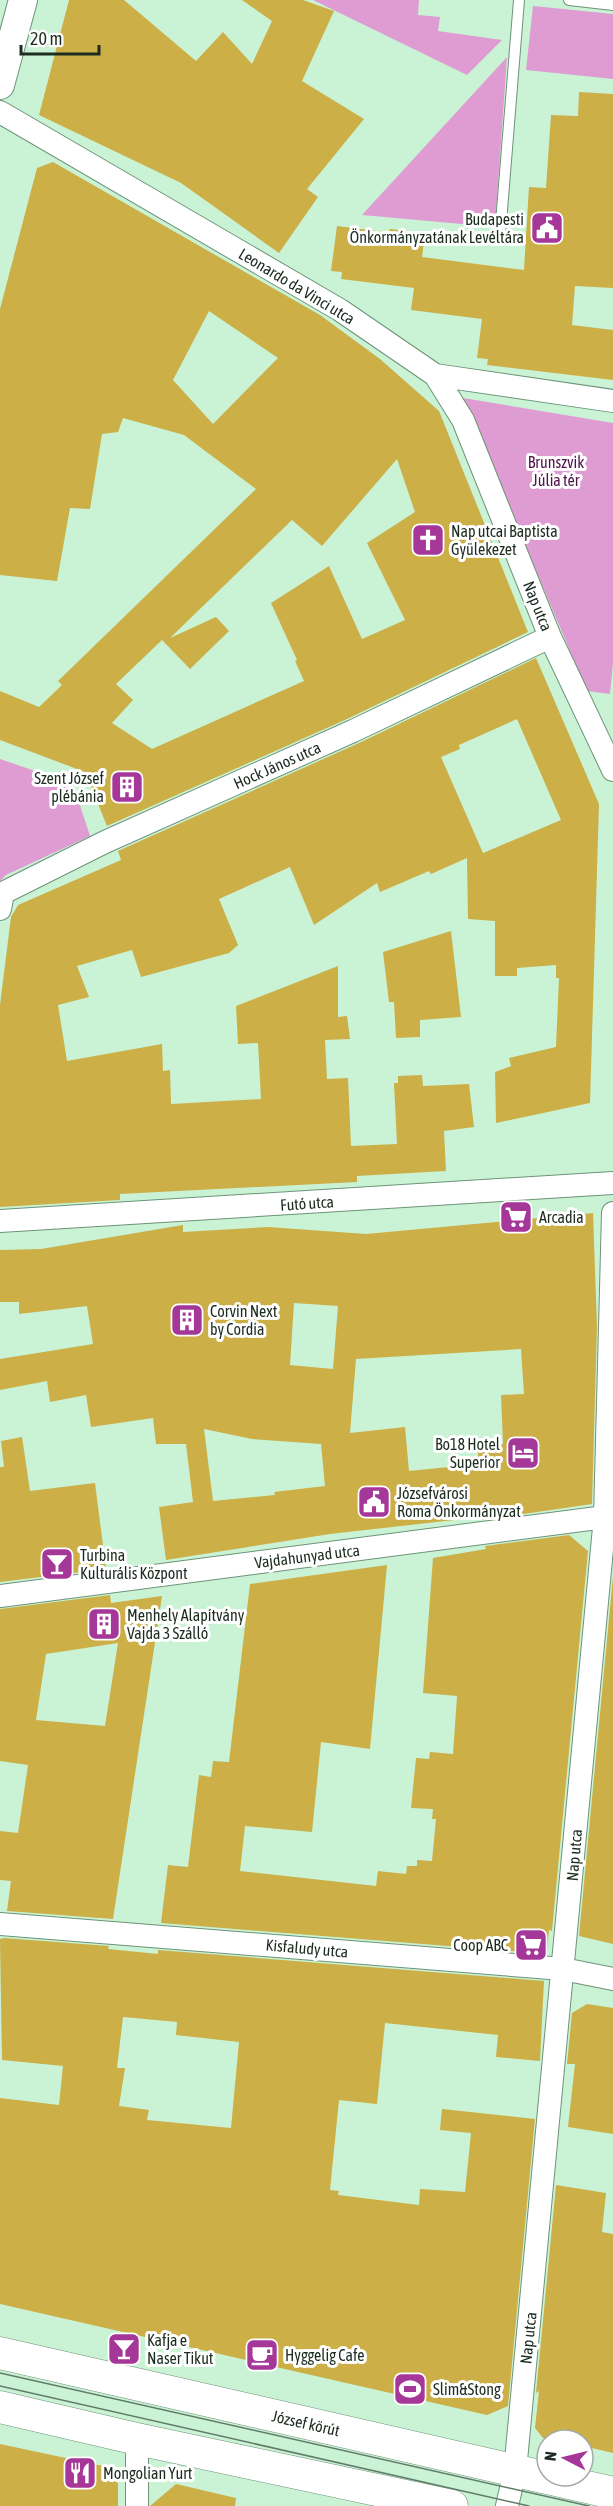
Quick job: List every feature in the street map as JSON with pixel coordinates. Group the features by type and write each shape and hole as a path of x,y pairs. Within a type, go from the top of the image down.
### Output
{"main road":[{"name":"József körút","path":"0,2352 511,2491 613,2493"},
{"path":"0,2407 136,2439 452,2506"}],"street":[{"path":"0,85 23,0"},
{"name":"Leonardo da Vinci utca","path":"0,112 340,310 435,375 613,401"},
{"name":"Nap utca","path":"435,375 463,420 550,637 613,770"},
{"name":"Hock János utca","path":"1,901 105,842 353,731 550,637"},
{"name":"Futó utca","path":"0,1221 613,1183"},
{"name":"Nap utca","path":"511,2491 609,1518 613,1213"},
{"name":"Vajdahunyad utca","path":"0,1596 609,1518"},
{"name":"Kisfaludy utca","path":"0,1924 563,1969 613,1979"},
{"path":"136,2439 137,2506"}],"lane":[{"path":"500,235 519,0"},
{"path":"569,0 613,5"}],"green space":[{"path":"313,0 419,0 418,15 440,17 438,31 502,40 467,75"},
{"path":"533,6 613,14 613,79 526,70"},
{"path":"507,57 495,227 362,215"},
{"name":"Brunszvik Júlia tér","path":"463,398 613,423 613,663 610,694 587,691"},
{"path":"0,759 73,784 90,836 6,875 0,881"}],"building":[{"path":"69,0 124,0 196,61 223,32 252,64 272,21 242,0 303,0 334,11 302,81 364,119 307,189 318,197 279,253 181,183 39,115"},
{"path":"579,92 613,94 613,288 575,286 572,325 613,330 613,380 487,365 488,359 477,358 482,319 411,310 414,288 341,279 342,272 331,271 337,226 384,232 389,232 390,229 416,232 415,240 424,241 422,257 524,270 529,187 546,188 551,115 578,116"},
{"path":"53,162 320,315 380,359 439,411 528,632 347,719 107,826 85,772 0,740 0,691 39,707 62,685 58,681 256,489 184,435 123,418 118,432 102,434 90,509 70,508 57,581 0,575 0,309 37,168","holes":["209,311 278,358 213,424 173,380","397,459 415,512 367,543 405,620 362,639 329,566 271,603 304,681 152,749 112,723 133,700 116,684 162,640 190,669 229,631 216,617 170,638 292,520 322,546"]},
{"path":"536,658 599,804 590,1103 496,1123 495,1072 511,1066 509,1058 556,1047 559,978 556,978 556,965 517,968 517,976 495,976 495,921 468,919 467,858 380,892 377,883 314,925 290,867 219,899 238,945 229,953 141,977 132,950 77,966 89,997 58,1005 67,1061 162,1044 163,1071 170,1070 171,1104 261,1099 258,1043 238,1044 236,1006 338,966 338,1017 347,1016 350,1039 325,1040 327,1079 348,1078 351,1146 397,1144 394,1083 398,1083 398,1076 422,1075 423,1086 469,1084 474,1127 444,1131 446,1171 357,1176 357,1182 120,1194 120,1200 0,1207 0,1005 11,917 18,905 121,860 118,851 359,743","holes":["517,719 561,820 483,853 441,757 460,749 459,745"]},
{"path":"451,931 461,1017 420,1020 420,1037 396,1038 394,1002 389,1002 383,952"},
{"path":"593,1213 597,1326 592,1504 482,1520 481,1517 330,1534 166,1560 159,1507 193,1502 186,1444 156,1444 153,1418 91,1427 86,1395 50,1402 47,1381 0,1390 0,1359 93,1344 87,1306 19,1314 19,1302 0,1302 0,1250 41,1249 183,1225 183,1232 268,1227 366,1234","holes":["294,1303 338,1306 333,1369 290,1365","521,1349 524,1394 501,1395 503,1444 477,1446 479,1464 409,1471 405,1427 350,1433 356,1359","204,1429 252,1439 321,1444 325,1486 274,1492 275,1495 213,1501"]},
{"path":"22,1437 30,1491 95,1483 106,1569 0,1582 0,1467 4,1467 1,1441"},
{"path":"569,1535 588,1551 552,1931 549,1930 547,1954 161,1923 168,1865 188,1867 199,1775 211,1777 213,1761 229,1762 250,1584 387,1565 370,1749 321,1742 312,1832 245,1826 240,1871 376,1886 378,1871 406,1874 407,1866 417,1866 417,1860 432,1861 436,1819 432,1819 433,1809 411,1808 416,1758 429,1759 430,1752 453,1754 457,1696 423,1693 433,1558 486,1549 485,1546"},
{"path":"613,1576 613,1944 579,1936"},
{"path":"110,1595 111,1603 162,1596 113,1919 7,1911 11,1881 0,1880 0,1831 18,1833 28,1765 0,1761 0,1609","holes":["118,1643 105,1726 36,1720 46,1654"]},
{"path":"0,1939 109,1946 108,1949 158,1954 158,1950 544,1981 540,2061 496,2057 498,2035 385,2023 377,2104 339,2100 330,2190 339,2191 338,2195 419,2205 420,2189 465,2192 471,2133 440,2130 442,2109 535,2119 508,2406 487,2415 0,2304 0,2098 59,2105 63,2066 2,2060","holes":["123,2017 177,2022 176,2035 239,2042 231,2128 147,2120 149,2110 119,2106 125,2068 117,2068"]},
{"path":"587,2004 613,2008 613,2134 568,2127 575,2064 567,2064 572,2013"},
{"path":"556,2185 606,2193 602,2232 613,2234 613,2453 595,2449 595,2428 535,2428 539,2391 536,2393"},
{"path":"0,2444 108,2467 118,2484 118,2506 0,2506"},
{"path":"176,2484 236,2498 235,2506 150,2506"}],"tram line":[{"path":"0,2373 589,2506"},
{"path":"0,2386 529,2506"}],"place":[{"name":"Budapesti Önkormányzatának Levéltára","path":"547,228"},
{"name":"Nap utcai Baptista Gyülekezet","path":"428,540"},
{"name":"Szent József plébánia","path":"127,787"},
{"name":"Arcadia","path":"516,1217"},
{"name":"Corvin Next by Cordia","path":"187,1320"},
{"name":"Bo18 Hotel Superior","path":"523,1453"},
{"name":"Józsefvárosi Roma Önkormányzat","path":"374,1502"},
{"name":"Turbina Kulturális Központ","path":"57,1564"},
{"name":"Menhely Alapítvány Vajda 3 Szálló","path":"104,1624"},
{"name":"Coop ABC","path":"531,1945"},
{"name":"Kafja e Naser Tikut","path":"124,2349"},
{"name":"Hyggelig Cafe","path":"262,2355"},
{"name":"Slim&Stong","path":"410,2389"},
{"name":"Mongolian Yurt","path":"80,2473"}]}
